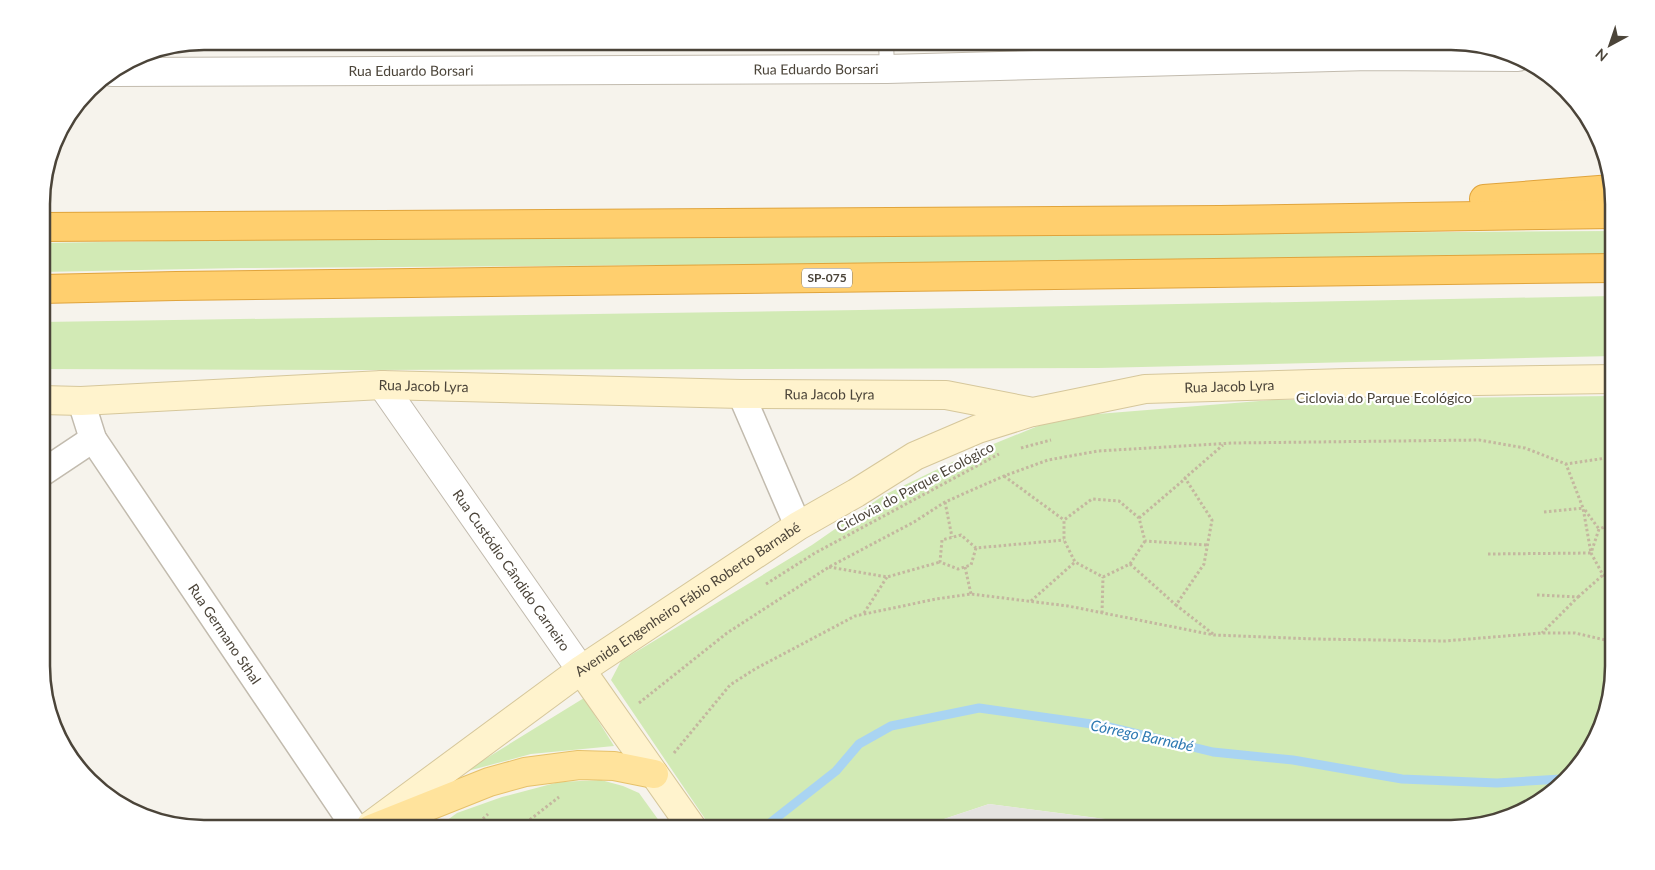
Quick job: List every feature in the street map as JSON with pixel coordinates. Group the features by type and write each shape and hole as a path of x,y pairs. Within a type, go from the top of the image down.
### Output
{"highway":[{"path":"1220,220 1604,190"},
{"path":"50,227 1220,220 1605,214"},
{"name":"SP-075","path":"50,289 1605,268"}],"main road":[{"name":"Rua Jacob Lyra","path":"50,400 382,385 741,394 946,395 1033,412 1145,389 1346,383 1605,379"},
{"name":"Avenida Engenheiro Fábio Roberto Barnabé","path":"377,820 581,670 798,526 915,456 978,429 1033,412"},
{"name":"Rua Custódio Cândido Carneiro","path":"581,670 662,765 671,797 687,820"},
{"path":"394,820 489,782 524,772 579,765 662,765"}],"street":[{"name":"Rua Eduardo Borsari","path":"125,72 887,69 1345,50"},
{"name":"Rua Eduardo Borsari","path":"1445,50 1485,54"},
{"name":"Rua Custódio Cândido Carneiro","path":"382,385 581,670"},
{"path":"741,394 798,526"},
{"name":"Rua Germano Sthal","path":"80,400 93,439 350,820"},
{"path":"50,469 93,439"}],"lane":[{"path":"886,50 887,69"}],"path":[{"path":"1018,448 1054,439"},
{"path":"637,704 726,633 829,567 914,522 945,502 1004,476 1048,460 1098,451 1224,444 1479,440 1525,448 1566,464 1605,458"},
{"path":"1139,518 1224,444"},
{"name":"Ciclovia do Parque Ecológico","path":"764,585 815,553 1000,453"},
{"path":"1542,633 1578,596 1603,575 1591,553 1583,508 1566,464"},
{"path":"1176,605 1204,564 1212,520 1185,478 1190,474"},
{"path":"1004,476 1064,520"},
{"path":"1064,520 1092,499 1120,501 1139,518 1145,541 1130,564 1103,577"},
{"path":"945,502 952,537"},
{"path":"1544,512 1583,508"},
{"path":"1583,508 1600,529"},
{"path":"1064,520 1064,540 1075,562 1103,577"},
{"path":"1591,553 1600,529 1605,527"},
{"path":"940,562 942,540 961,534 976,548 1064,540"},
{"path":"1145,541 1207,544"},
{"path":"829,567 887,577 940,562 958,569 971,565 976,548"},
{"path":"1488,554 1591,553"},
{"path":"1031,601 1075,562"},
{"path":"1130,564 1176,605 1214,635"},
{"path":"965,567 971,594"},
{"path":"864,613 887,577"},
{"path":"1102,613 1103,577"},
{"path":"662,765 730,685 755,669 855,616 936,599 971,594 1031,601 1214,635 1444,641 1542,633 1575,633 1605,640"},
{"path":"1537,595 1578,596"},
{"path":"529,820 562,794"},
{"path":"482,820 490,812"}],"green space":[{"path":"1605,231 1605,259 241,268 50,272 50,243 228,240"},
{"path":"1605,296 1605,356 1098,368 50,369 50,322 860,310"},
{"path":"1605,396 1604,686 1597,716 1579,752 1553,782 1537,794 1501,812 1461,820 1113,820 989,804 941,820 706,820 611,680 621,661 812,545 884,495 969,454 1060,417 1272,400"},
{"path":"584,698 614,746 531,754 464,772"},
{"path":"601,780 623,786 639,793 658,820 447,820 457,813 502,797 559,782"}],"shaded area":[{"path":"989,804 1113,820 941,820"}],"waterway":[{"name":"Córrego Barnabé","path":"774,820 836,771 859,744 891,726 979,708 1106,726 1213,752 1293,760 1402,779 1497,783 1556,779"}]}
